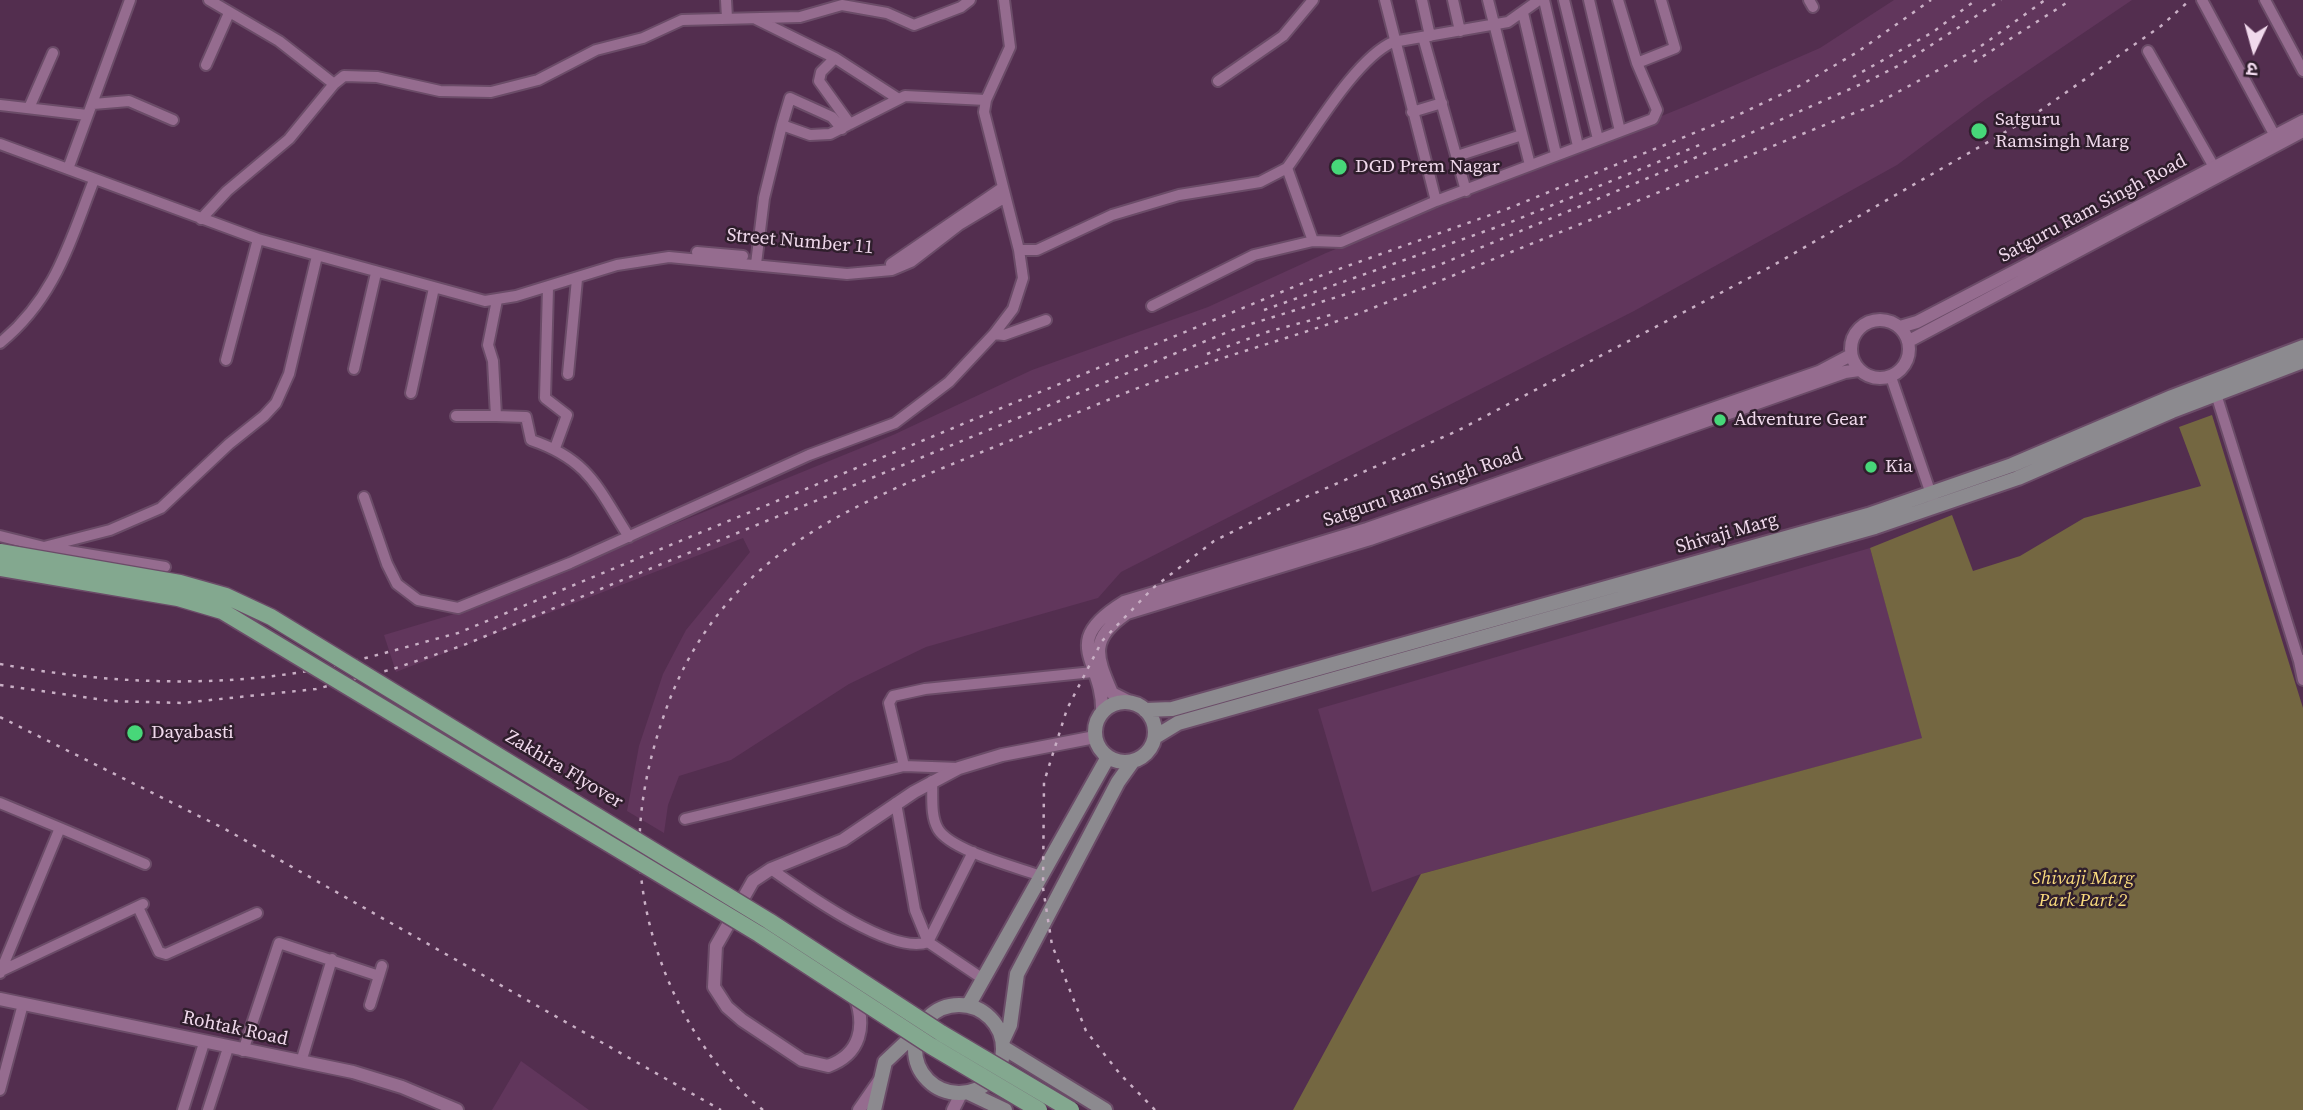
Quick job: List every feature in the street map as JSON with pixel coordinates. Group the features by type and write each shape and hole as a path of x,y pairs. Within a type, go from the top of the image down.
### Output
{"main road":[{"name":"Shivaji Marg","path":"1155,737 1178,723 1673,585 1934,500 2172,397 2303,347"},
{"name":"Shivaji Marg","path":"1145,710 1172,709 1868,515 2018,478 2216,394 2303,361"},
{"name":"Zakhira Flyover","path":"0,552 180,583 226,596 271,617 769,921 941,1033 1071,1110"},
{"name":"Zakhira Flyover","path":"0,568 178,598 222,611 748,927 1039,1110"},
{"path":"1116,703 1132,703 1145,710 1154,722 1155,737 1143,756 1133,761 1120,762 1108,757 1095,737 1096,724 1102,712 1116,703"},
{"path":"968,1006 1108,757"},
{"path":"963,1093 983,1087 995,1077 1002,1063 1003,1044 1010,1025 1017,974 1118,782 1133,761"},
{"path":"874,1110 885,1062 919,1030 925,1020 944,1007 968,1006 991,1018 1003,1044 1105,1110"},
{"path":"919,1030 915,1059 921,1072 936,1087 963,1093 1005,1110"}],"street":[{"path":"68,169 131,0"},
{"path":"209,0 279,41 334,84"},
{"path":"726,0 727,18"},
{"path":"201,219 236,184 289,139 334,84 344,76 358,75 453,92 508,90 538,79 596,50 643,38 682,20 800,18 818,6 842,5 887,13 914,25 961,7 970,0"},
{"path":"363,497 397,584 418,600 445,607 474,603 629,537 809,455 895,423 949,383 1013,309 1023,278 1019,250 986,123 986,100 1010,47 1004,0"},
{"path":"1218,81 1283,36 1313,0"},
{"path":"1385,0 1393,42 1436,201"},
{"path":"1422,0 1426,37 1466,191"},
{"path":"1453,0 1460,31"},
{"path":"1488,0 1530,165"},
{"path":"1564,0 1598,139"},
{"path":"1589,0 1620,131"},
{"path":"1152,306 1254,256 1313,241 1341,242 1436,201 1657,116 1618,0"},
{"path":"1637,63 1675,48 1661,0"},
{"path":"2202,0 2275,136"},
{"path":"2265,0 2303,71"},
{"path":"1019,250 1037,250 1112,215 1179,195 1260,182 1287,168 1359,69 1378,48 1393,42 1512,21 1536,1 1578,146"},
{"path":"206,65 229,13"},
{"path":"1523,13 1556,154"},
{"path":"753,18 835,58 897,98"},
{"path":"2148,51 2214,167"},
{"path":"29,108 53,53"},
{"path":"835,58 821,72 819,81 846,126"},
{"path":"756,261 764,198 790,98 846,126"},
{"path":"782,125 810,135 830,134 897,98 986,100"},
{"path":"93,104 129,101 173,120"},
{"path":"1412,112 1442,103"},
{"path":"0,105 88,115"},
{"name":"Satguru Ram Singh Road","path":"1900,327 1917,322 2303,121"},
{"name":"Satguru Ram Singh Road","path":"1909,341 2303,131"},
{"path":"1457,156 1522,135"},
{"name":"Street Number 11","path":"0,144 258,239 478,300 498,300 548,288 617,265 673,257 756,261 846,274 900,268 1003,193"},
{"path":"1287,168 1313,241"},
{"path":"0,343 26,320 49,291 94,180"},
{"path":"226,360 258,239"},
{"path":"44,547 110,530 161,508 229,444 264,416 276,402 289,374 317,256"},
{"path":"354,369 376,273"},
{"path":"568,373 577,279"},
{"path":"411,393 434,288"},
{"path":"548,288 545,398 567,415 555,448"},
{"path":"496,416 493,361 488,345 498,300"},
{"path":"1880,319 1900,327 1909,341 1909,355 1903,368 1891,377 1868,376 1859,370 1851,355 1851,341 1858,329 1869,321 1880,319"},
{"path":"994,334 1004,335 1016,328 1046,320"},
{"name":"Satguru Ram Singh Road","path":"1102,712 1103,696 1093,672 1087,642 1095,624 1124,602 1367,529 1819,372 1851,355"},
{"name":"Satguru Ram Singh Road","path":"1132,703 1112,693 1100,666 1100,643 1106,628 1127,613 1370,539 1845,372 1859,370"},
{"path":"1891,377 1934,500"},
{"path":"2216,394 2301,661 2303,680"},
{"path":"456,416 526,417 531,440 555,448 585,469 629,537"},
{"path":"0,536 44,547 165,567"},
{"path":"904,766 889,703 896,694 1093,672"},
{"path":"855,996 862,1026 848,1056 828,1066 803,1060 727,1007 714,987 716,946 753,881 771,869 828,848 932,781 959,768 1002,755 1095,737"},
{"path":"685,819 904,766 959,768"},
{"path":"932,781 933,816 939,831 951,842 1041,876"},
{"path":"0,803 145,864"},
{"path":"896,803 915,910 928,942 983,979"},
{"path":"0,972 60,828"},
{"path":"928,942 973,852"},
{"path":"771,869 852,923 889,937 915,943 928,942"},
{"path":"0,972 141,906 159,952 166,954 257,913"},
{"path":"243,1051 279,943 381,971 370,1005"},
{"path":"301,1062 332,959"},
{"name":"Rohtak Road","path":"0,999 383,1081 457,1110"},
{"path":"0,1090 23,1004"},
{"path":"183,1110 204,1043"},
{"path":"208,1110 228,1048"},
{"path":"859,1110 879,1080"},
{"path":"953,1110 963,1093"}],"shaded area":[{"path":"1894,0 2132,0 1986,99 1897,165 1634,311 1121,572 1098,598 926,647 849,684 731,760 679,776 668,805 664,833 627,811 639,746 663,674 686,630 750,552 743,538 396,672 384,635 451,615 893,435 1032,370 1208,307 1326,253 1696,102 1820,48"},
{"path":"1870,548 1923,738 1421,874 1372,892 1318,709"},
{"path":"521,1061 589,1110 492,1110"}],"green space":[{"name":"Shivaji Marg Park Part 2","path":"2212,415 2303,708 2303,1110 1293,1110 1421,874 1922,738 1870,548 1952,515 1973,571 2020,556 2084,518 2201,486 2179,427"}],"railway":[{"path":"0,664 123,680 248,679 329,667 458,633 1325,274 1507,209 1736,116 1799,86 1856,53 1931,0"},
{"path":"1853,77 1933,32 1976,0"},
{"path":"0,685 110,701 182,703 316,689 393,669 464,645 1235,329 1439,265 1672,168 1902,64 2001,0"},
{"path":"763,1110 737,1087 714,1060 677,999 652,932 644,898 639,846 644,790 663,718 688,661 719,613 756,574 799,541 845,513 949,465 1161,379 1373,308 1874,105 1977,49 2045,0"},
{"path":"1974,62 2071,0"},
{"path":"1155,1110 1120,1074 1086,1031 1052,945 1043,888 1044,782 1067,709 1102,641 1153,588 1214,541 1274,511 1457,431 1772,266 2028,119 2161,26 2190,0"},
{"path":"1264,310 1511,222 1702,144"},
{"path":"1207,354 1267,332 1334,314"},
{"path":"0,717 225,829 721,1110"}],"place":[{"name":"Satguru Ramsingh Marg","path":"1979,131"},
{"name":"DGD Prem Nagar","path":"1339,167"},
{"name":"Adventure Gear","path":"1720,420"},
{"name":"Kia","path":"1871,467"},
{"name":"Dayabasti","path":"135,733"}]}
